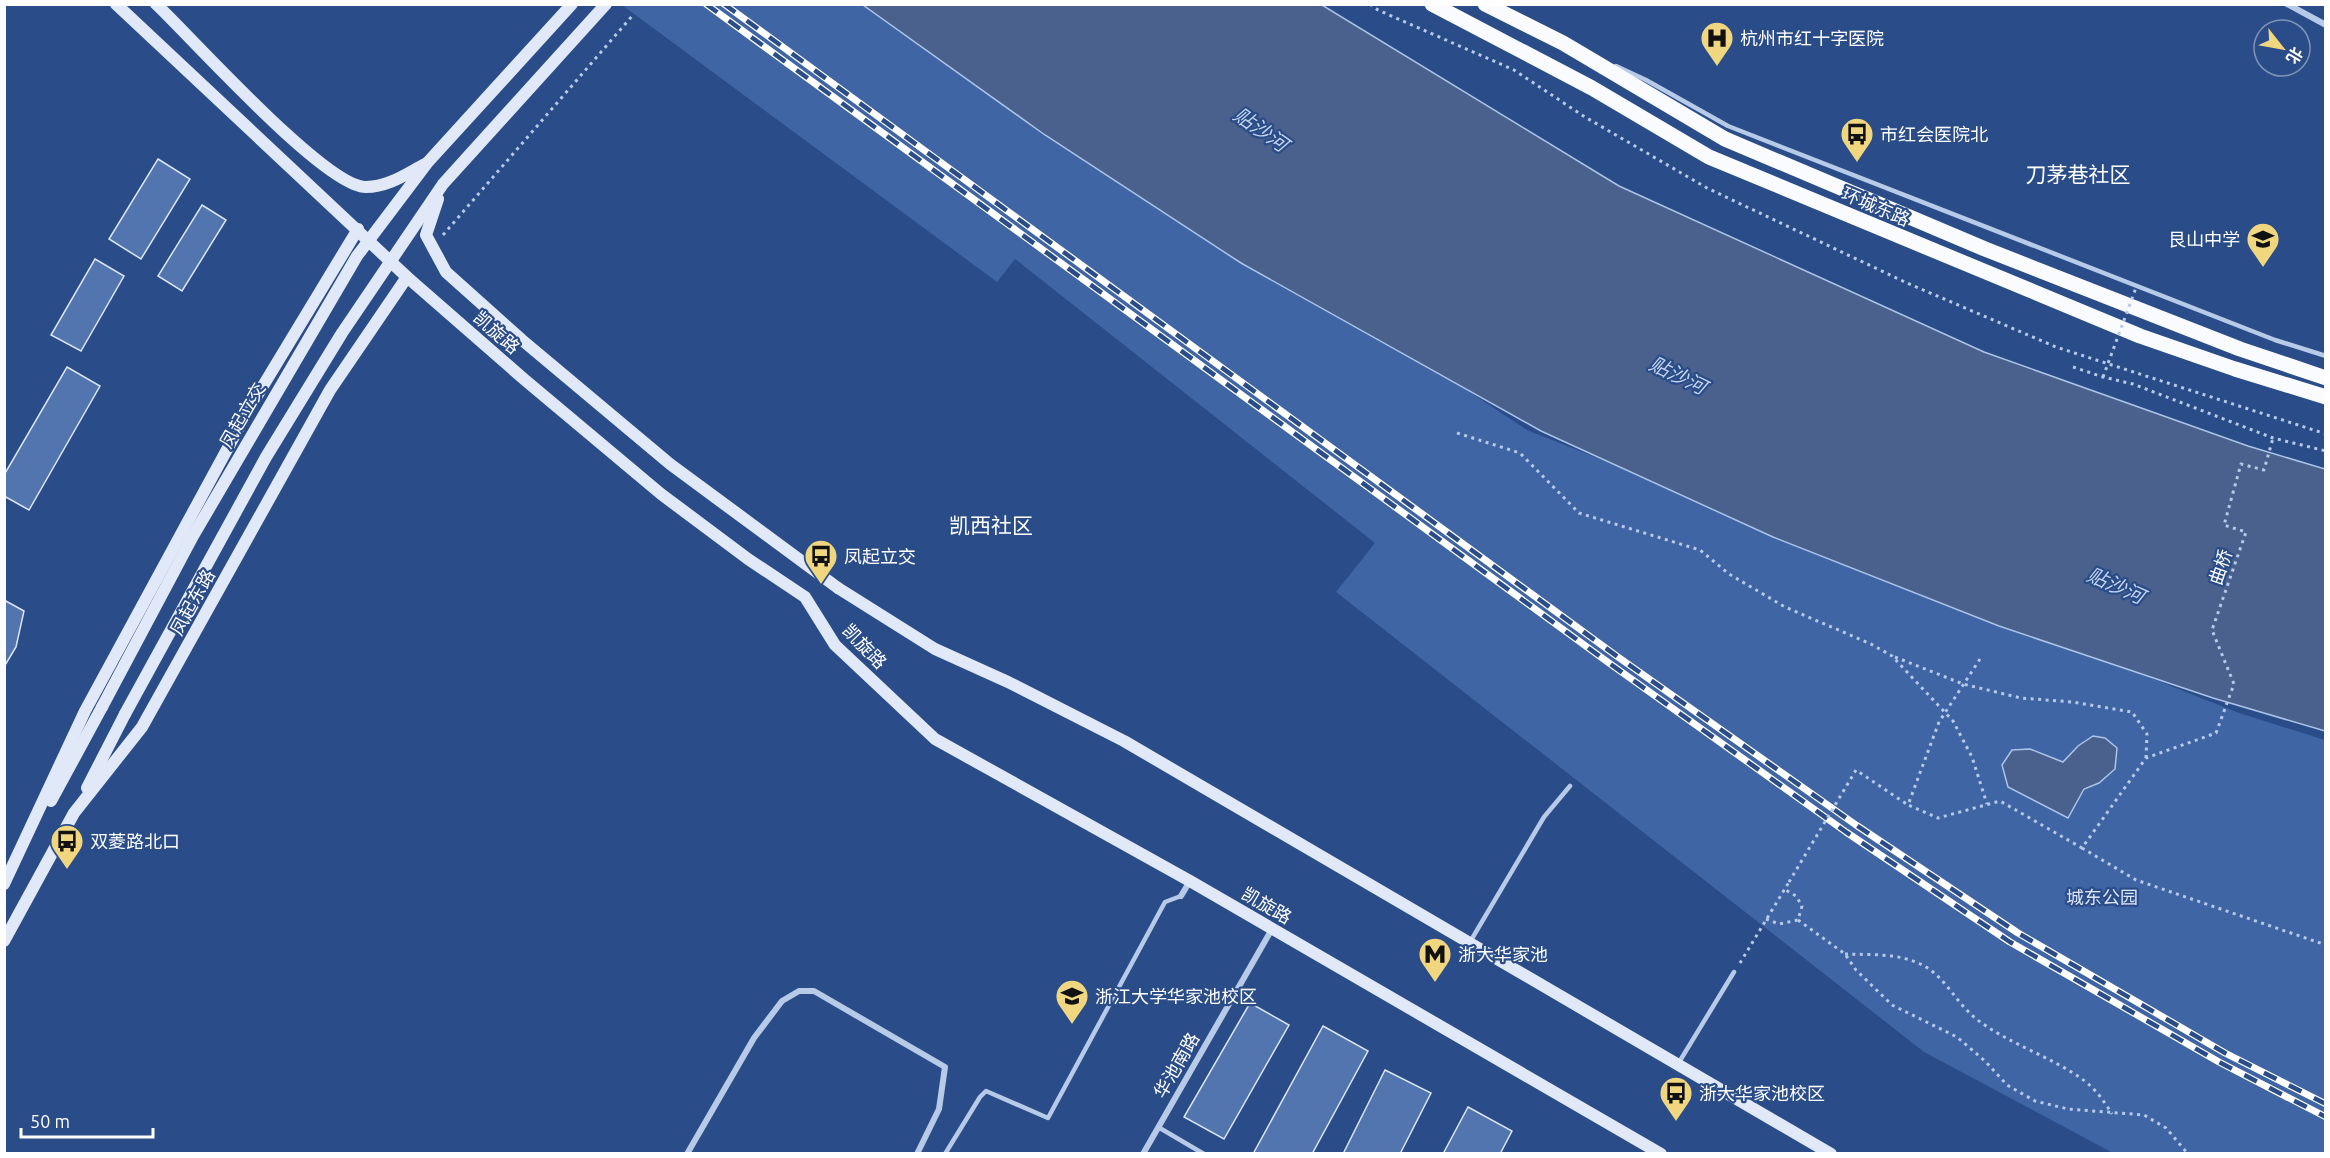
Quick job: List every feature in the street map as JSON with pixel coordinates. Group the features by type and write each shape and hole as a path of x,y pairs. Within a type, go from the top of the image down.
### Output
{"main road":[{"name":"凯旋路","path":"116,4 407,277 525,380 661,494 748,559 805,597 835,645 935,739 1190,881 1661,1154"},
{"path":"156,4 297,145 336,175 363,187 389,183 429,162"},
{"name":"凤起立交","path":"4,885 193,536 357,256 429,162 572,4"},
{"path":"74,813 125,714 266,457 342,333 443,184 606,4"},
{"name":"环城东路","path":"1432,4 1592,88 1709,157 2140,336 2325,397"},
{"name":"环城东路","path":"1485,4 1563,43 1725,139 1985,249 2240,350 2325,378"},
{"path":"443,184 426,236 446,272 522,340 670,464 838,588 934,649 1008,682 1124,741 1831,1154"},
{"path":"4,885 96,690 249,409 358,229"},
{"name":"凤起东路","path":"4,941 74,813 142,727 330,390 407,277"}],"street":[{"path":"2287,4 2325,25"},
{"path":"1181,896 1190,881"},
{"name":"华池南路","path":"1143,1154 1272,929"},
{"path":"687,1154 754,1038 782,1001 799,991 814,990 945,1067 939,1109 917,1154"}],"lane":[{"name":"环城东路","path":"1497,4 1523,23 1646,80 1728,126 2275,340 2325,356"},
{"path":"1470,942 1544,817 1570,786"},
{"path":"945,1154 986,1091 1048,1118 1165,902 1181,896"},
{"path":"1678,1064 1734,972"},
{"path":"1158,1127 1204,1154"}],"path":[{"path":"1370,4 1378,10 1514,70 1585,117 1707,188 1907,283 2056,347 2325,434"},
{"path":"437,242 633,15"},
{"path":"2103,377 2137,285"},
{"path":"2073,367 2133,384 2273,438 2325,451"},
{"path":"1457,433 1520,453 1579,513 1700,550 1729,574 1785,607 1892,656 1963,684 2020,698 2072,702 2132,712 2147,734 2146,758 2082,848"},
{"name":"曲桥","path":"2146,758 2216,733 2234,684 2212,630 2246,532 2224,525 2241,464 2264,470 2273,438"},
{"path":"1892,656 1953,721 1972,757 1987,804"},
{"path":"1908,805 1939,722 1980,659"},
{"path":"1734,972 1856,770 1908,805 1938,818 2000,801 2136,880 2325,945"},
{"path":"1784,889 1796,896 1802,906 1798,920"},
{"path":"1766,919 1779,924 1798,920 1845,954 1856,970 1892,1005 1957,1036 2007,1085 2035,1101 2068,1109 2144,1115 2166,1128 2188,1154"},
{"path":"1845,954 1899,957 1920,963 1940,977 1954,997 1975,1018 2083,1079 2100,1096 2112,1114"}],"green space":[{"name":"城东公园","path":"622,5 884,5 1527,430 2239,713 2325,740 2325,1153 2113,1153 1924,1052 1336,592 1375,543 1015,259 997,282"}],"water":[{"name":"贴沙河","path":"863,5 1322,5 1619,186 1984,352 2248,446 2325,469 2325,731 2213,698 1999,626 1773,537 1541,431 1241,263 1045,135"},
{"path":"2093,736 2105,738 2117,748 2115,769 2099,783 2084,789 2068,818 2008,787 2002,765 2012,750 2030,749 2063,762 2078,746"}],"building":[{"path":"158,159 190,179 141,259 109,239"},
{"path":"202,205 226,220 182,291 158,276"},
{"path":"95,259 124,276 81,351 51,335"},
{"path":"67,367 100,386 29,510 4,496 4,475"},
{"path":"4,600 24,611 16,647 4,667"},
{"path":"1250,1003 1289,1025 1224,1139 1184,1117"},
{"path":"1323,1026 1368,1051 1312,1154 1253,1154"},
{"path":"1385,1070 1431,1093 1400,1154 1343,1154"},
{"path":"1468,1107 1512,1131 1500,1154 1443,1154"}],"railway":[{"path":"706,4 1609,663 1846,832 2010,942 2219,1062 2326,1117"},
{"path":"724,4 1618,657 1856,825 2018,933 2225,1053 2326,1104"}],"place":[{"name":"杭州市红十字医院","path":"1717,67"},
{"name":"市红会医院北","path":"1857,163"},
{"name":"艮山中学","path":"2263,268"},
{"name":"凤起立交","path":"821,585"},
{"name":"双菱路北口","path":"67,870"},
{"name":"浙大华家池","path":"1435,983"},
{"name":"浙江大学华家池校区","path":"1072,1025"},
{"name":"浙大华家池校区","path":"1676,1122"}],"district":[{"name":"刀茅巷社区","path":"2078,174"},
{"name":"凯西社区","path":"991,525"}]}
